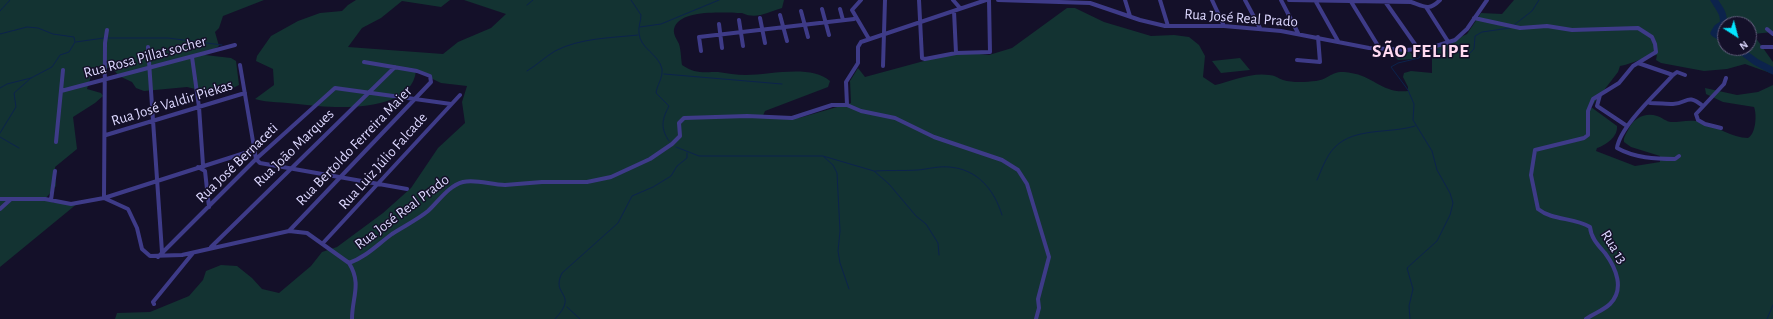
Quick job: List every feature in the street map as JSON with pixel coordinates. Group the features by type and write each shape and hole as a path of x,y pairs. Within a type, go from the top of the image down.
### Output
{"street":[{"path":"861,0 852,10 854,18 867,34 869,39"},
{"path":"883,66 885,0"},
{"path":"919,0 919,21 923,59 956,52 990,52 988,0 919,21 869,39 857,46 856,51 859,58 858,62 846,83 847,105 895,118 934,137 1002,160 1018,170 1028,188 1049,257 1038,299 1039,308 1036,319"},
{"path":"952,0 960,8"},
{"name":"Rua José Real Prado","path":"998,0 1090,1 1130,16 1168,26 1224,26 1260,28 1298,33 1380,49 1419,50 1449,43 1467,29 1487,0"},
{"path":"1125,0 1130,16"},
{"path":"1160,0 1168,26"},
{"path":"1212,0 1224,26"},
{"path":"1245,0 1260,28"},
{"path":"1281,0 1298,33"},
{"path":"1289,0 1411,2 1426,7 1434,7 1440,0"},
{"path":"1315,0 1338,41"},
{"path":"1350,0 1380,49"},
{"path":"1384,1 1419,50"},
{"path":"1426,7 1449,43"},
{"path":"822,9 829,35"},
{"path":"840,9 842,19"},
{"path":"801,10 808,38"},
{"path":"954,11 956,52"},
{"path":"780,16 787,41"},
{"path":"760,18 765,43"},
{"path":"701,51 699,37 854,18"},
{"path":"1474,18 1520,28 1547,26 1572,30 1638,28 1645,30 1657,46 1656,52 1629,69 1627,76 1623,80 1600,95 1597,106 1628,126"},
{"path":"739,20 743,46"},
{"path":"719,24 722,48"},
{"path":"1767,29 1773,34"},
{"path":"104,198 107,30"},
{"path":"1297,60 1320,62 1318,37"},
{"name":"Rua Rosa Pillat socher","path":"61,91 149,69 235,45"},
{"path":"148,46 162,252"},
{"path":"1762,47 1773,47"},
{"path":"192,57 199,108 204,165"},
{"path":"364,62 395,67"},
{"path":"1637,63 1673,75"},
{"path":"240,65 254,150 256,159 260,163 339,178 380,183 406,189"},
{"name":"Rua Bertoldo Ferreira Maier","path":"288,231 431,82 430,76 417,70 395,67"},
{"name":"Rua João Marques","path":"211,248 290,168 395,67"},
{"path":"56,142 63,70"},
{"path":"1679,156 1674,159 1666,159 1621,151 1616,148 1618,140 1628,126 1650,103 1673,75 1677,72 1684,75"},
{"path":"1721,128 1705,124 1698,120 1696,114 1724,84 1726,78"},
{"name":"Rua José Bernaceti","path":"158,256 256,159 335,88 369,93"},
{"name":"Rua José Valdir Piekas","path":"106,135 245,93"},
{"path":"369,93 451,104"},
{"name":"Rua Luiz Júlio Falcade","path":"324,243 460,95"},
{"name":"Rua 13","path":"1586,319 1610,304 1617,292 1618,277 1609,259 1591,236 1590,227 1541,211 1536,201 1531,175 1535,150 1588,135 1588,110 1592,99 1600,95"},
{"path":"1650,103 1675,104 1695,100 1703,106"},
{"name":"Rua José Real Prado","path":"158,256 193,252 288,231 307,233 324,243 349,263 370,254 391,235 414,222 433,207 451,188 463,182 474,181 497,186 547,182 587,182 605,178 630,168 671,146 680,136 679,123 684,118 792,118 832,105 847,105"},
{"path":"0,199 50,200 71,204 104,198 254,150"},
{"path":"198,167 205,171 209,207"},
{"path":"50,200 55,171"},
{"path":"104,198 128,209 137,228 142,248 150,256 158,256"},
{"path":"0,209 11,199"},
{"path":"154,304 153,302 193,252"},
{"path":"349,263 356,275 358,286 352,319"}],"green space":[{"path":"0,0 264,0 223,16 219,28 215,32 219,46 205,55 231,58 236,61 239,85 227,91 216,94 187,87 144,91 136,88 132,82 119,76 111,67 92,73 87,89 101,93 103,96 73,117 77,149 55,167 56,186 46,198 54,203 78,203 0,267"},
{"path":"356,0 450,0 441,7 402,1 381,18 362,28 348,47 443,54 458,42 491,28 506,14 464,0 784,0 782,8 757,16 742,13 704,13 693,15 678,22 674,29 674,33 680,46 682,65 691,70 746,75 801,72 822,76 830,81 828,87 765,111 762,118 799,118 851,103 850,81 858,68 865,77 962,52 989,55 1012,48 1067,8 1075,8 1104,22 1151,36 1174,35 1189,37 1199,45 1205,56 1203,77 1215,85 1242,77 1262,74 1271,75 1287,81 1304,82 1321,80 1335,73 1344,72 1359,75 1392,90 1408,91 1408,87 1403,77 1404,73 1411,71 1432,73 1432,50 1467,34 1481,13 1502,14 1514,0 1773,0 1773,32 1757,34 1757,16 1717,16 1717,56 1757,56 1757,40 1773,62 1773,74 1745,64 1727,69 1704,71 1661,63 1656,60 1657,55 1620,66 1618,72 1591,107 1617,126 1616,134 1608,143 1597,148 1596,151 1635,166 1660,162 1660,156 1631,147 1624,142 1631,124 1637,119 1645,115 1653,115 1671,122 1697,121 1736,136 1748,138 1753,132 1755,124 1754,107 1723,102 1706,94 1705,88 1737,95 1758,92 1773,85 1773,319 115,319 117,313 150,312 189,296 203,280 206,271 221,265 237,266 252,278 262,289 279,293 311,266 322,252 337,247 383,213 411,188 438,148 465,123 462,102 467,86 441,83 416,71 411,85 400,95 385,102 367,106 329,107 271,102 255,99 274,85 273,69 256,61 257,56 271,36 298,21 320,13 342,11"},
{"path":"1391,52 1410,52 1416,59 1398,60"},
{"path":"1240,58 1250,70 1221,73 1212,61"}],"waterway":[{"path":"0,11 10,0"},
{"path":"527,5 533,0"},
{"path":"631,0 641,15 639,31 640,39 657,59 662,69 662,75 656,93 669,106 663,124 664,132 669,141"},
{"path":"640,27 661,24 719,0"},
{"path":"1514,25 1532,11 1539,0"},
{"path":"1714,0 1723,16"},
{"path":"0,34 27,27 38,28 53,34 74,37 75,42 69,52 60,55 52,67 31,78"},
{"path":"1434,49 1469,54 1474,49 1475,36 1482,32 1510,28"},
{"path":"1717,28 1714,33 1717,35"},
{"path":"527,71 555,51 575,43 595,39 638,35"},
{"path":"76,42 104,38"},
{"path":"108,38 168,38 222,45"},
{"path":"1410,319 1409,306 1413,289 1407,268 1437,241 1450,215 1453,203 1450,193 1437,170 1432,151 1413,120 1414,104 1408,90 1391,67 1398,63 1419,58 1422,52 1429,50"},
{"path":"1748,56 1773,71"},
{"path":"664,74 782,84"},
{"path":"0,88 7,84 31,78"},
{"path":"0,133 16,107 14,93 31,78"},
{"path":"1317,180 1329,154 1335,147 1352,136 1415,126"},
{"path":"0,137 19,148"},
{"path":"676,147 699,156 823,156 874,171 889,184 916,216 926,224 938,243 939,255"},
{"path":"555,319 565,304 565,299 559,287 559,281 562,273 618,223 632,196 653,187 671,176 677,166 687,158 687,153"},
{"path":"824,157 833,165 837,173 840,231 838,251 840,263 849,289"},
{"path":"875,171 918,170 949,167 968,172 976,176 989,189 999,206 1002,215"},
{"path":"1767,319 1773,305"},
{"path":"567,307 580,319"}],"district":[{"name":"SÃO FELIPE","path":"1421,51"}]}
